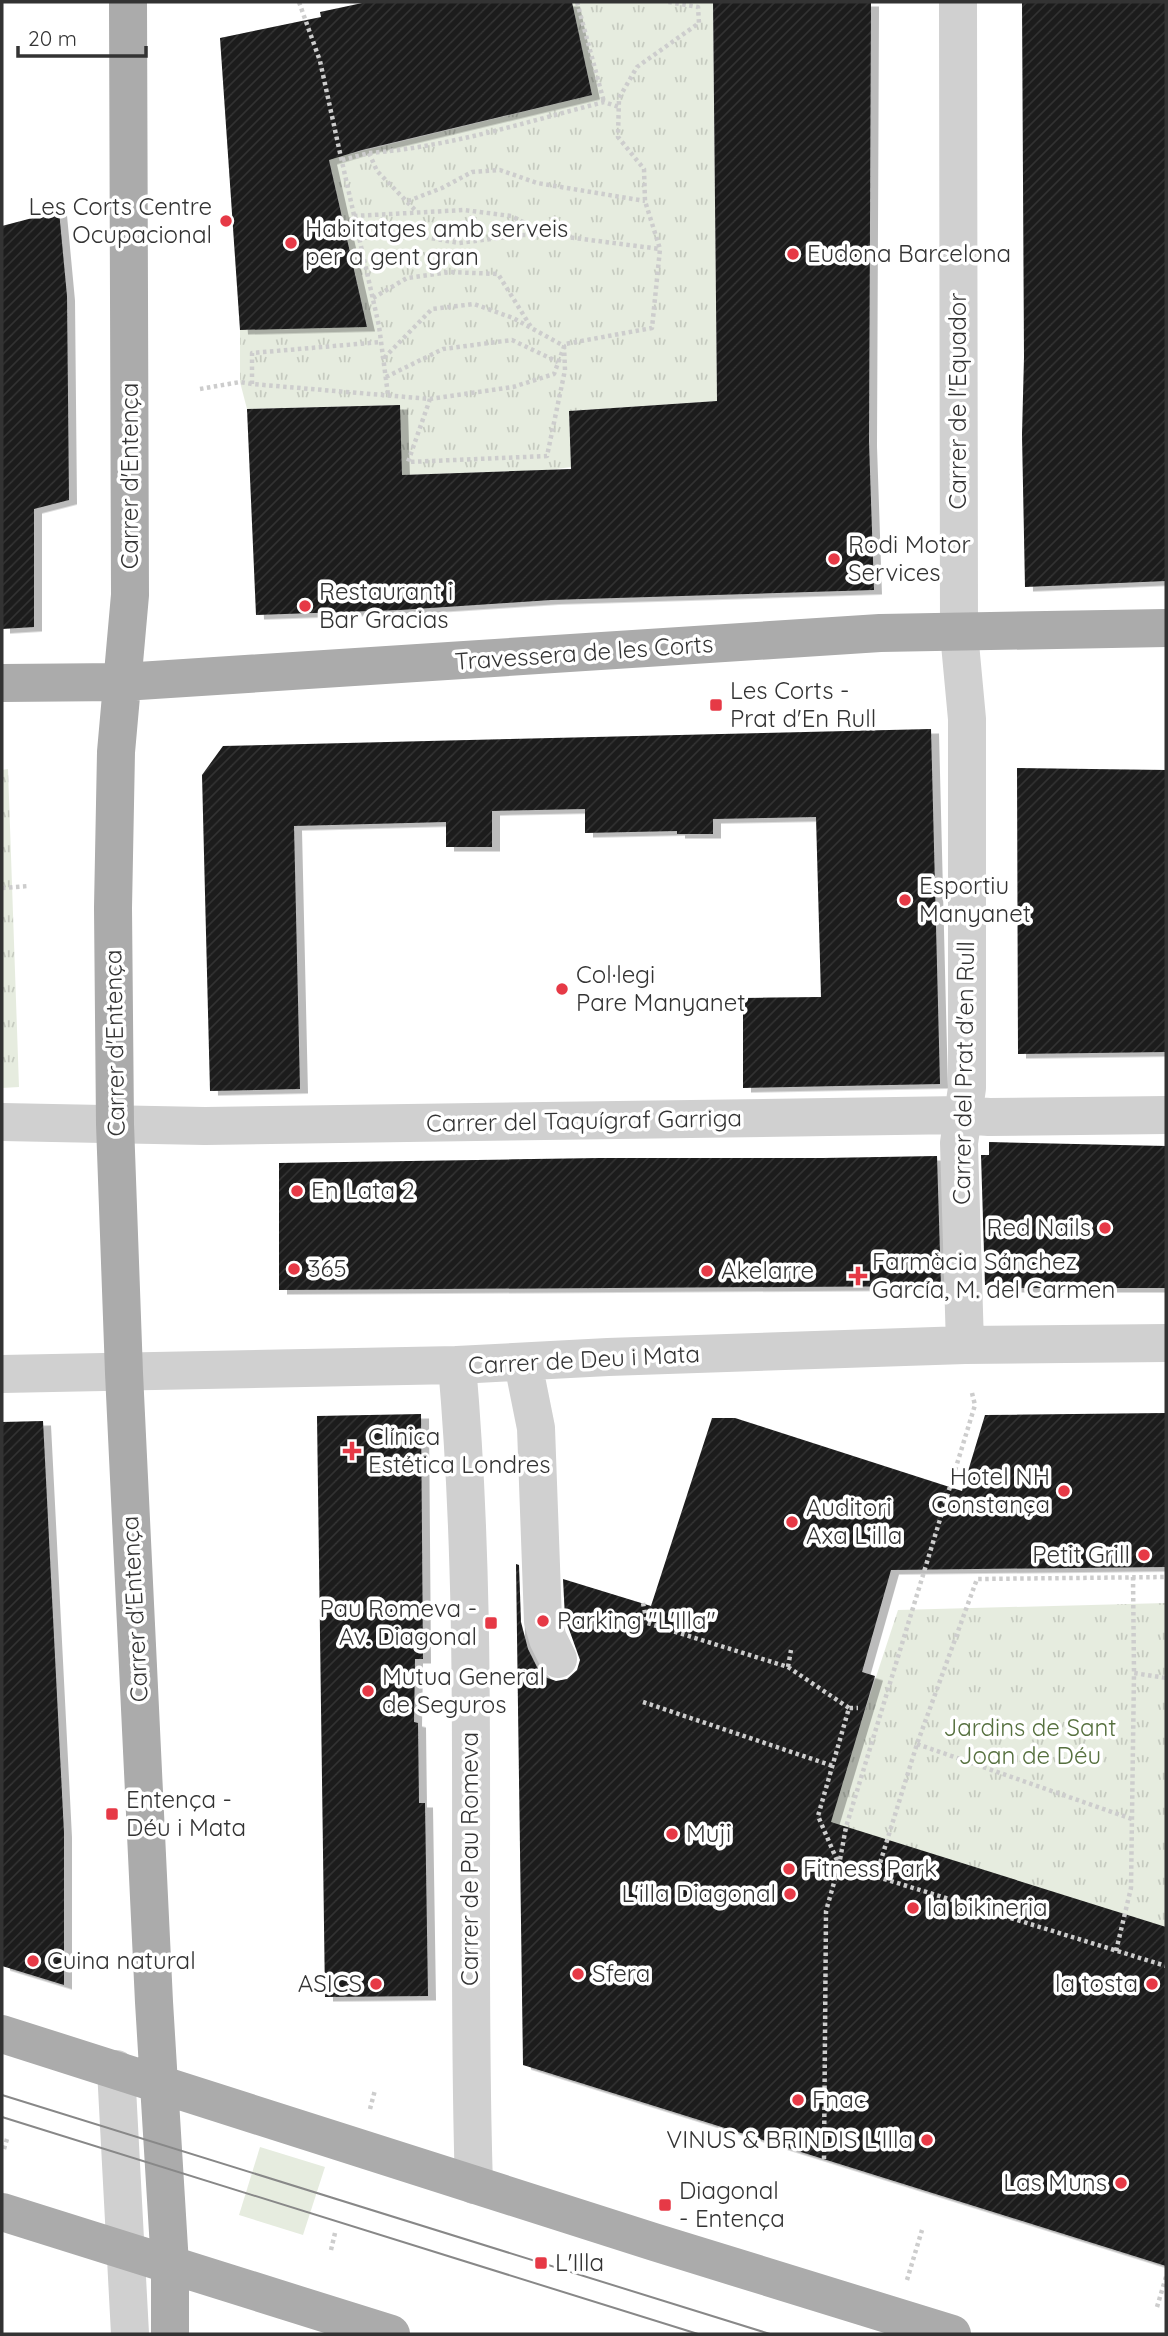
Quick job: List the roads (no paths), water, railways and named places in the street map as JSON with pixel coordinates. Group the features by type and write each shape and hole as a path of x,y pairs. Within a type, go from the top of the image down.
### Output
{"main road":[{"name":"Carrer d'Entença","path":"128,2 130,579 116,752 113,908 115,1124 153,1989 170,2265 170,2334"},
{"name":"Travessera de les Corts","path":"2,683 122,682 880,633 1166,628"},
{"path":"2,2034 952,2334"},
{"path":"2,2212 391,2334"}],"street":[{"name":"Carrer de l'Equador","path":"958,2 959,633"},
{"name":"Carrer del Prat d'en Rull","path":"959,633 967,719 967,1088 959,1143 964,1345"},
{"name":"Carrer del Taquígraf Garriga","path":"2,1122 205,1126 962,1115 1166,1115"},
{"name":"Carrer de Deu i Mata","path":"2,1374 457,1365 964,1345 1166,1343"},
{"path":"523,1363 536,1429 543,1621 548,1640 558,1659"},
{"name":"Carrer de Pau Romeva","path":"457,1365 463,1428 470,1626 471,2089 474,2185"},
{"path":"116,2069 130,2334"}],"tram line":[{"path":"2,2095 770,2334"},
{"path":"2,2117 698,2334"}],"place":[{"name":"Les Corts Centre Ocupacional","path":"226,221"},
{"name":"Habitatges amb serveis per a gent gran","path":"291,243"},
{"name":"Eudona Barcelona","path":"793,254"},
{"name":"Rodi Motor Services","path":"834,559"},
{"name":"Restaurant i Bar Gracias","path":"305,606"},
{"name":"Les Corts - Prat d'En Rull","path":"716,705"},
{"name":"Esportiu Manyanet","path":"905,900"},
{"name":"Col·legi Pare Manyanet","path":"562,989"},
{"name":"En Lata 2","path":"297,1191"},
{"name":"Red Nails","path":"1105,1228"},
{"name":"365","path":"294,1269"},
{"name":"Akelarre","path":"707,1271"},
{"name":"Farmàcia Sánchez García, M. del Carmen","path":"858,1276"},
{"name":"Clínica Estética Londres","path":"352,1451"},
{"name":"Hotel NH Constança","path":"1064,1491"},
{"name":"Auditori Axa L’illa","path":"792,1522"},
{"name":"Petit Grill","path":"1144,1555"},
{"name":"Parking \"L'Illa\"","path":"543,1621"},
{"name":"Pau Romeva - Av. Diagonal","path":"491,1623"},
{"name":"Mutua General de Seguros","path":"368,1691"},
{"name":"Entença - Déu i Mata","path":"112,1814"},
{"name":"Muji","path":"672,1834"},
{"name":"Fitness Park","path":"789,1869"},
{"name":"L'illa Diagonal","path":"790,1894"},
{"name":"la bikineria","path":"913,1908"},
{"name":"Cuina natural","path":"33,1961"},
{"name":"Sfera","path":"578,1974"},
{"name":"ASICS","path":"376,1984"},
{"name":"la tosta","path":"1152,1984"},
{"name":"Fnac","path":"798,2100"},
{"name":"VINUS & BRINDIS L'Illa","path":"927,2140"},
{"name":"Las Muns","path":"1121,2183"},
{"name":"Diagonal - Entença","path":"665,2205"},
{"name":"L'Illa","path":"541,2263"}],"park label":[{"name":"Jardins de Sant Joan de Déu","path":"1030,1742"}]}
